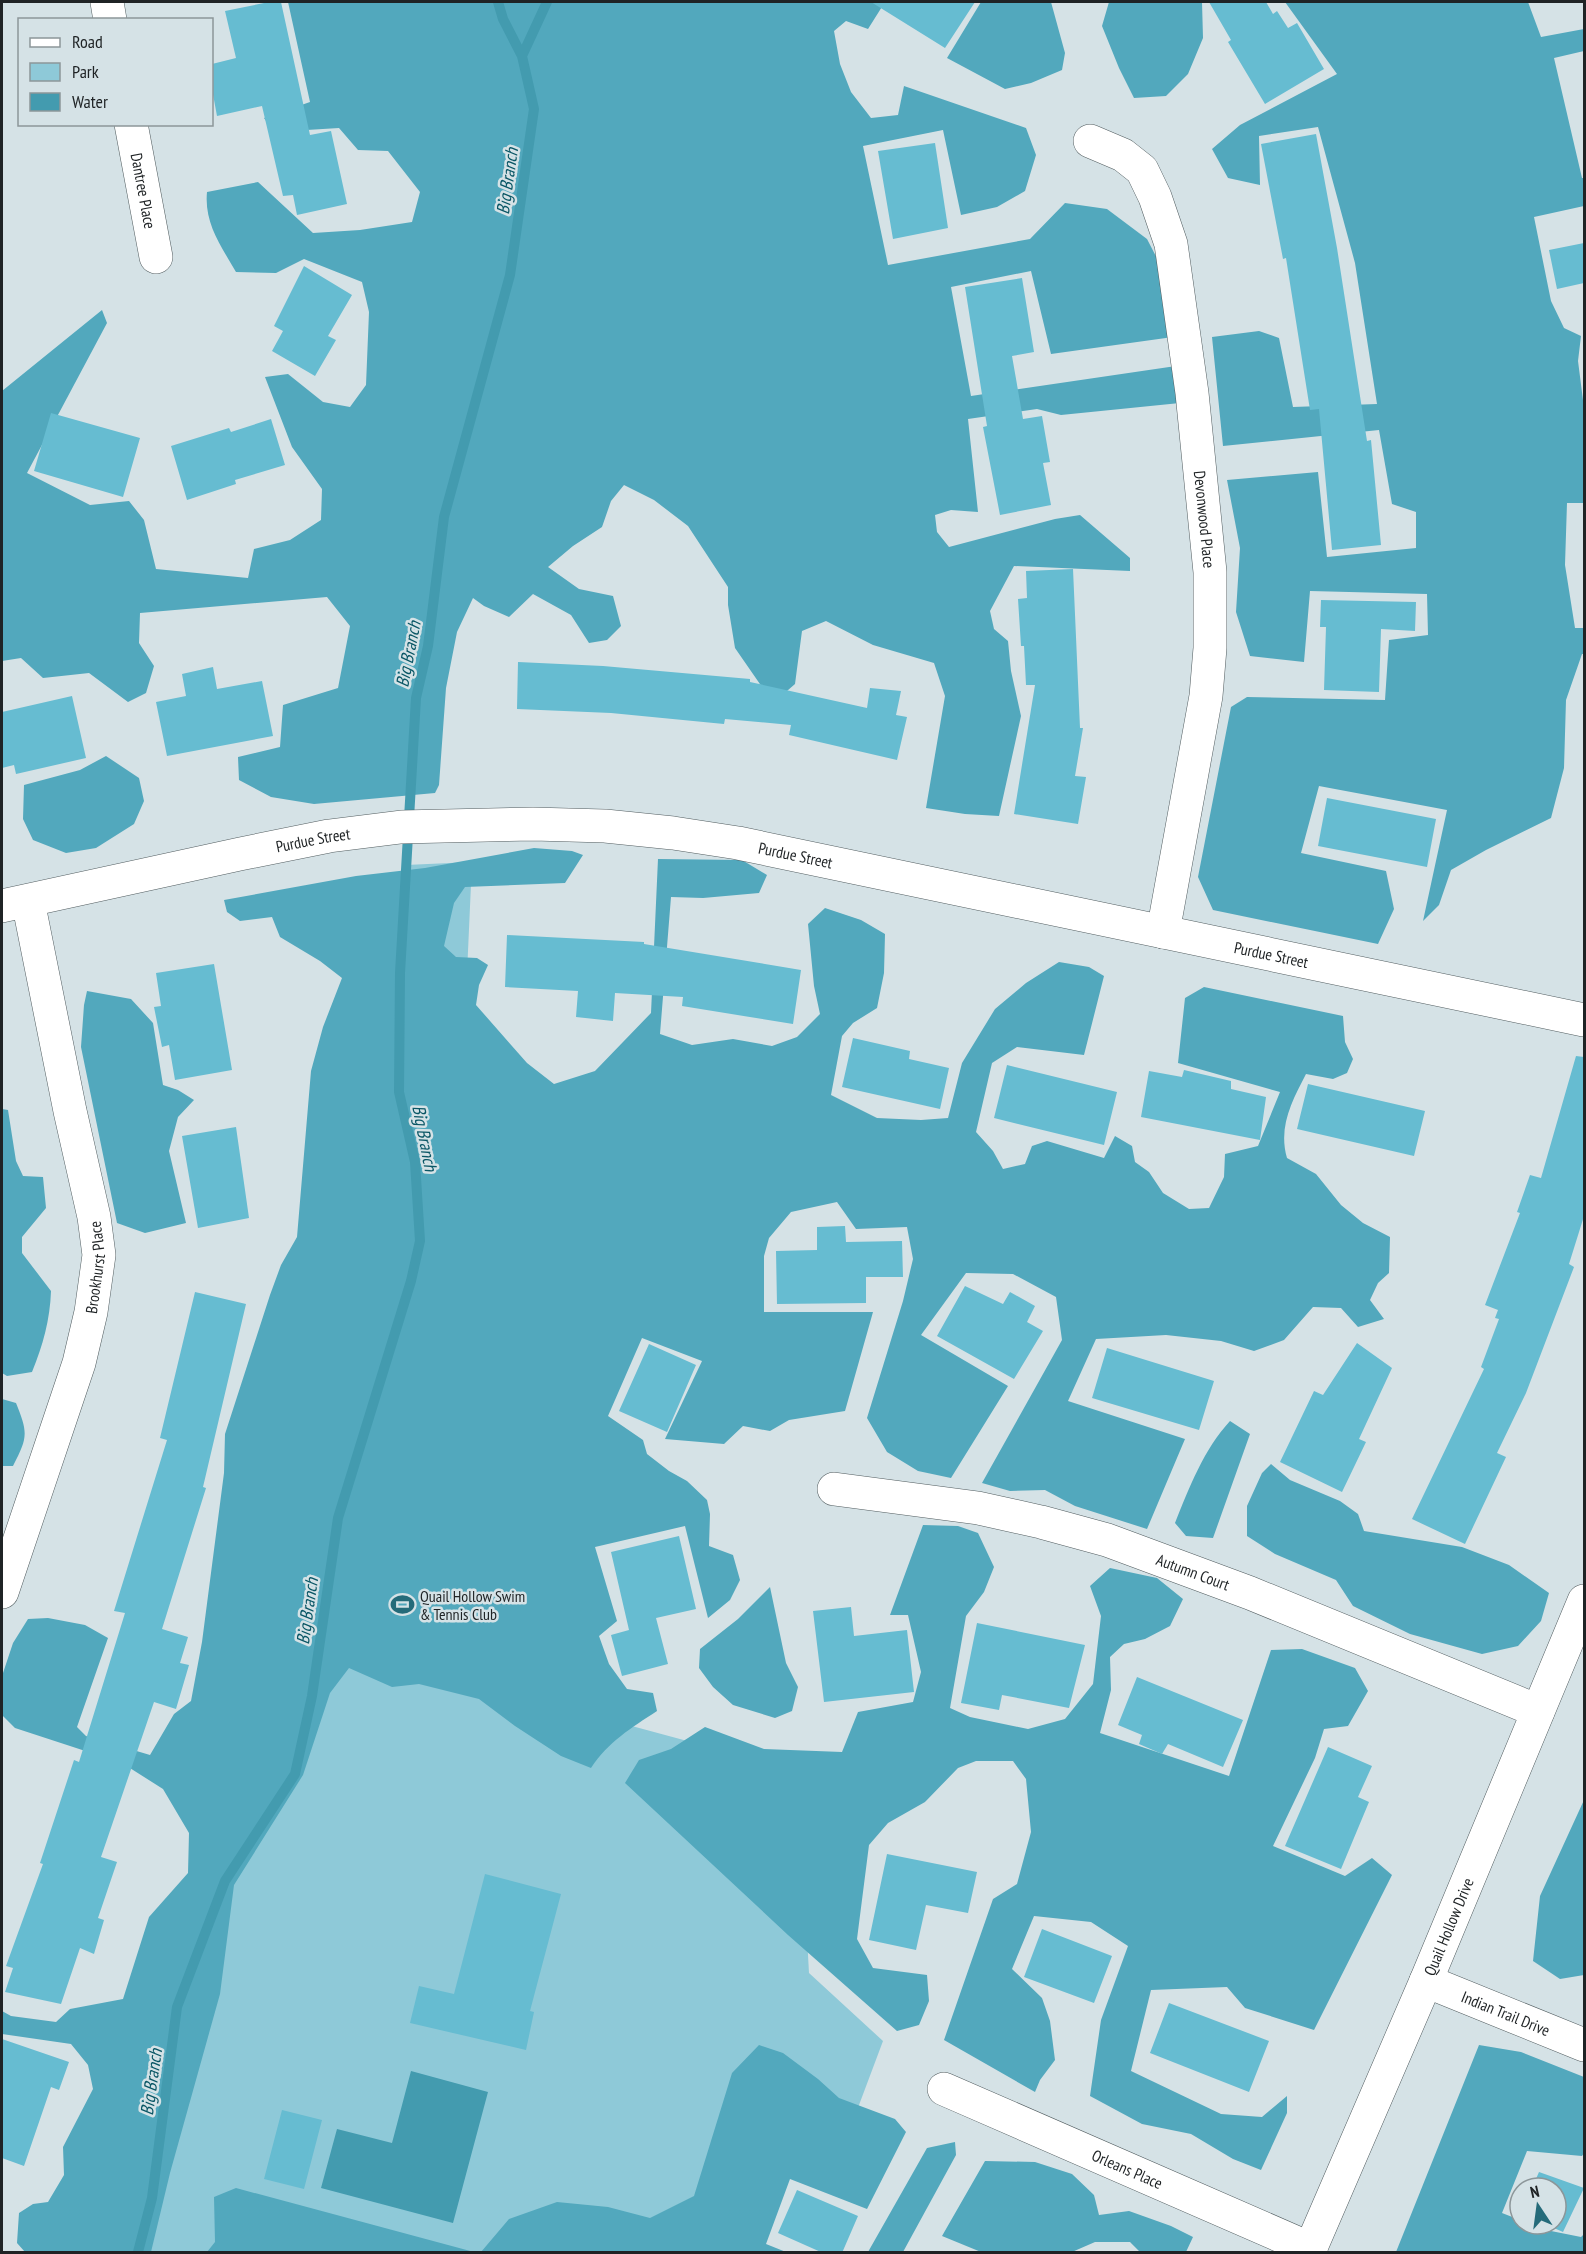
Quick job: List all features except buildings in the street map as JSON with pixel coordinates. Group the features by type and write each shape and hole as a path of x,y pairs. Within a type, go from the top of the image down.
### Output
{"street":[{"path":"107,2 110,18"},
{"name":"Dantree Place","path":"131,126 156,257"},
{"name":"Devonwood Place","path":"1090,141 1123,155 1142,170 1155,197 1171,244 1192,393 1210,572 1210,648 1206,696 1163,932"},
{"name":"Purdue Street","path":"15,903 152,872 339,835 401,827 455,825 605,826 738,843 1584,1020"},
{"name":"Brookhurst Place","path":"2,1592 79,1364 91,1312 99,1255 94,1217 70,1111 15,903"},
{"name":"Autumn Court","path":"834,1489 978,1508 1107,1540 1250,1593 1538,1711"},
{"name":"Quail Hollow Drive","path":"1310,2251 1426,1981 1584,1601"},
{"name":"Indian Trail Drive","path":"1426,1981 1584,2045"},
{"name":"Orleans Place","path":"944,2089 1310,2251"}],"green space":[{"name":"Quail Hollow Swim & Tennis Club","path":"472,862 444,1486 506,1692 798,1771 809,1973 883,2041 850,2129 692,2252 138,2252 400,973 406,865"}],"shaded area":[{"path":"288,2 885,2 868,29 846,21 834,31 840,64 851,92 871,118 898,115 904,86 1026,128 1036,155 1025,191 997,207 961,215 943,130 863,146 888,265 1030,239 1065,203 1107,209 1147,239 1162,268 1173,337 1051,354 1031,271 951,287 971,396 1176,366 1180,403 1061,415 1037,409 968,419 978,512 951,510 935,515 937,532 949,547 1055,519 1080,515 1130,558 1130,571 1014,566 990,611 994,629 1008,641 1011,671 1021,716 999,816 926,808 945,696 934,663 873,645 826,621 802,631 795,684 780,697 762,687 735,648 728,605 728,587 688,526 654,500 624,485 611,501 602,527 573,546 548,567 579,589 613,596 621,626 607,640 589,643 571,615 533,594 509,617 484,606 473,598 457,632 446,688 439,785 435,793 314,804 271,797 239,780 238,757 280,747 283,705 338,688 350,626 327,597 140,613 139,643 154,666 146,693 128,702 89,673 43,678 21,658 2,661 2,391 102,310 107,323 27,473 90,505 129,501 144,520 156,569 248,578 254,549 290,540 321,520 322,489 292,447 265,377 288,374 323,402 350,407 366,385 369,312 362,282 304,259 276,273 236,272 211,224 207,192 258,182 313,233 360,230 412,222 420,192 388,151 358,150 339,128 274,132 264,118 310,102"},
{"path":"981,2 1051,2 1065,53 1062,70 1031,83 1005,89 947,58"},
{"path":"1109,2 1202,2 1203,38 1188,74 1166,96 1134,98 1102,26"},
{"path":"1285,2 1528,2 1541,37 1584,29 1584,51 1554,58 1582,178 1584,178 1584,206 1534,217 1551,301 1564,328 1581,336 1578,361 1584,408 1584,503 1567,503 1565,565 1575,628 1584,628 1584,654 1582,654 1566,700 1564,768 1551,818 1451,870 1439,905 1423,921 1447,810 1319,786 1301,853 1386,871 1394,909 1378,944 1213,910 1198,877 1231,707 1247,697 1385,700 1389,640 1428,635 1427,594 1310,591 1304,662 1250,656 1236,612 1240,548 1227,480 1318,472 1327,557 1416,548 1416,512 1392,504 1379,430 1223,446 1212,337 1259,331 1279,338 1293,407 1377,404 1355,263 1318,127 1259,136 1260,185 1228,178 1212,149 1240,125 1337,74"},
{"path":"106,756 139,778 144,801 134,824 96,848 66,853 33,840 23,819 24,785 80,770"},
{"path":"534,848 572,851 583,855 565,883 465,887 454,903 444,946 456,957 477,958 488,965 479,985 476,1005 527,1063 554,1084 595,1071 651,1013 658,859 742,860 767,875 759,893 703,898 671,897 660,1034 692,1045 733,1039 772,1046 797,1037 820,1014 814,986 808,924 825,908 861,920 885,934 884,973 877,1008 853,1023 842,1036 831,1095 877,1118 921,1120 948,1118 962,1063 995,1009 1026,983 1059,962 1089,967 1104,976 1084,1055 1017,1047 992,1063 976,1132 993,1151 1003,1169 1025,1164 1032,1146 1047,1141 1104,1158 1115,1136 1132,1146 1135,1162 1149,1172 1163,1193 1189,1209 1209,1208 1224,1177 1225,1154 1258,1146 1280,1092 1178,1063 1185,998 1204,987 1343,1016 1345,1042 1353,1059 1347,1073 1333,1079 1306,1074 1288,1114 1284,1136 1285,1147 1287,1158 1316,1174 1341,1205 1363,1223 1390,1237 1389,1273 1378,1283 1370,1300 1384,1319 1358,1327 1341,1308 1313,1307 1284,1340 1254,1351 1221,1341 1166,1335 1096,1339 1068,1401 1185,1439 1147,1529 1075,1506 1045,1490 1010,1491 982,1483 1062,1340 1056,1297 1013,1274 966,1273 921,1335 1008,1386 951,1478 918,1471 887,1452 867,1418 903,1301 913,1259 907,1227 856,1229 837,1202 791,1212 769,1238 764,1256 764,1312 873,1312 845,1411 789,1420 770,1431 743,1426 724,1444 665,1439 702,1361 642,1338 608,1416 643,1440 647,1454 687,1481 707,1500 710,1514 709,1546 733,1555 740,1580 730,1600 708,1618 685,1526 595,1547 617,1621 599,1636 609,1664 627,1689 653,1693 657,1711 612,1743 591,1768 561,1756 479,1699 419,1684 392,1687 349,1668 330,1693 303,1775 234,1885 220,1994 170,2173 151,2252 25,2252 17,2243 19,2213 33,2204 48,2202 64,2175 63,2147 93,2089 88,2065 71,2044 2,2034 2,2011 11,2016 56,2022 70,2009 123,1999 149,1917 188,1873 189,1833 163,1789 122,1763 15,1728 2,1715 2,1676 13,1643 28,1619 48,1618 85,1625 108,1638 77,1727 86,1736 150,1755 174,1714 191,1701 202,1642 224,1473 225,1434 270,1295 281,1265 297,1237 311,1071 323,1027 342,978 320,961 280,937 272,917 240,921 227,912 224,900 356,876 425,868"},
{"path":"87,991 131,999 153,1023 163,1085 178,1090 194,1100 178,1117 169,1151 186,1223 145,1233 117,1223 81,1047"},
{"path":"2,1109 8,1110 16,1161 23,1176 43,1177 46,1208 22,1237 22,1253 51,1291 45,1332 32,1372 7,1376 2,1373"},
{"path":"2,1399 16,1403 23,1421 24,1441 13,1466 2,1466"},
{"path":"1230,1421 1250,1434 1213,1538 1186,1536 1175,1523 1205,1456"},
{"path":"1271,1464 1290,1480 1340,1501 1358,1514 1364,1531 1462,1547 1509,1565 1549,1593 1541,1621 1518,1646 1482,1654 1410,1634 1353,1606 1336,1580 1275,1554 1247,1536 1247,1506 1262,1473"},
{"path":"923,1525 958,1526 978,1533 994,1567 984,1592 966,1616 950,1708 970,1717 1028,1729 1065,1719 1093,1684 1101,1616 1090,1586 1110,1568 1157,1578 1183,1599 1170,1626 1145,1639 1124,1644 1110,1657 1111,1690 1100,1733 1229,1776 1271,1650 1302,1649 1355,1668 1368,1691 1348,1726 1324,1729 1315,1758 1273,1846 1345,1876 1372,1858 1392,1875 1314,2030 1245,2008 1227,1987 1151,1990 1131,2071 1221,2114 1262,2117 1287,2096 1287,2113 1261,2170 1233,2159 1191,2134 1142,2124 1090,2096 1101,2020 1128,1946 1091,1922 1034,1916 1012,1969 1042,1998 1050,2021 1055,2060 1040,2080 1035,2092 944,2040 993,1899 1017,1884 1031,1832 1026,1779 1013,1761 976,1761 958,1768 925,1802 888,1823 869,1845 857,1939 873,1968 927,1975 929,2001 919,2025 897,2031 788,1935 625,1783 639,1760 671,1749 705,1727 764,1749 842,1752 858,1712 913,1702 921,1672 908,1615 890,1615"},
{"path":"770,1587 786,1663 798,1687 792,1711 775,1718 733,1705 713,1687 699,1668 700,1649 738,1619"},
{"path":"1584,1800 1584,1975 1560,1979 1533,1961 1540,1896"},
{"path":"759,2045 783,2053 839,2098 895,2119 906,2132 867,2209 790,2179 766,2244 786,2252 481,2252 509,2219 557,2202 608,2207 650,2218 694,2196 732,2073"},
{"path":"1479,2045 1521,2052 1584,2077 1584,2153 1582,2156 1527,2151 1517,2176 1508,2176 1508,2198 1502,2213 1508,2215 1508,2236 1568,2234 1581,2237 1584,2234 1584,2252 1396,2252"},
{"path":"955,2142 956,2155 903,2252 868,2252 927,2148"},
{"path":"985,2161 1035,2162 1072,2174 1094,2195 1099,2215 1129,2211 1171,2226 1193,2237 1186,2252 1140,2252 1130,2242 1095,2242 1072,2252 981,2252 942,2236"},
{"path":"236,2188 474,2252 207,2252 215,2242 214,2197"}],"water":[{"path":"411,2071 488,2092 453,2223 321,2188 337,2129 392,2143"}],"waterway":[{"name":"Big Branch","path":"138,2252 152,2198 177,2007 225,1881 295,1774 312,1696 338,1518 411,1281 420,1241 415,1162 399,1092 400,973 416,698 428,646 444,517 510,275 534,109 522,56 503,19 498,2"},
{"path":"522,56 547,2"}],"place":[{"name":"Quail Hollow Swim & Tennis Club","path":"402,1605"}]}
